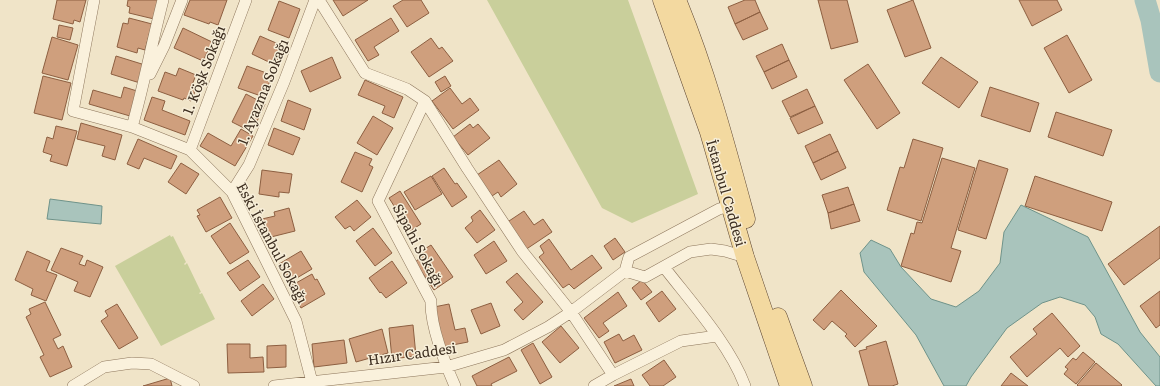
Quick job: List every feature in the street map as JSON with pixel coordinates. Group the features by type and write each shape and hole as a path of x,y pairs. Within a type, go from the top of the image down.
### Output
{"main road":[{"name":"İstanbul Caddesi","path":"662,0 803,386"},
{"name":"İstanbul Caddesi","path":"677,0 692,37 736,204 745,257 789,386"}],"street":[{"name":"Eski İstanbul Sokağı","path":"94,0 73,111 132,127 190,150 232,192 296,321 312,382"},
{"path":"132,127 143,87 152,40 162,0"},
{"path":"143,87 164,46 182,0"},
{"name":"1. Köşk Sokağı","path":"190,150 246,0"},
{"name":"1. Ayazma Sokağı","path":"232,192 249,165 284,82 315,0"},
{"path":"319,0 365,73 407,88 425,101 466,168 522,251 571,312 613,374"},
{"name":"Sipahi Sokağı","path":"425,101 378,201 431,301 430,312 446,367 455,386"},
{"name":"Hızır Caddesi","path":"274,386 446,367 504,350 548,327 571,312 625,271 629,258 719,209 736,204"},
{"path":"625,271 645,277 690,252 711,249 725,251 745,257"},
{"path":"664,267 717,336 739,369 745,386"},
{"path":"594,386 613,374 680,341 717,336"},
{"path":"73,386 104,367 132,363 151,364 194,386"}],"green space":[{"path":"487,0 628,0 698,194 632,223 602,208"},
{"path":"170,235 171,237 173,236 186,262 184,264 185,265 187,263 201,292 199,293 202,293 215,319 161,346 115,266"}],"water":[{"path":"50,199 102,206 101,224 47,219"},
{"path":"1021,205 1088,237 1140,332 1160,357 1160,386 1156,386 1118,344 1101,334 1095,317 1085,305 1060,297 1042,303 1007,328 966,386 944,386 916,335 864,272 860,253 871,240 890,249 901,267 931,299 956,307 979,291 1000,263 1004,232"}],"building":[{"path":"57,0 86,0 80,22 74,20 73,24 53,19"},
{"path":"128,0 158,0 154,19 129,13 130,7 127,6"},
{"path":"190,0 227,0 218,25 210,22 209,24 184,15"},
{"path":"333,0 368,0 343,16"},
{"path":"403,0 421,0 429,13 407,27 393,6"},
{"path":"745,0 755,0 760,12 735,24 728,7"},
{"path":"818,0 847,0 858,42 831,49"},
{"path":"913,0 931,48 905,57 887,10"},
{"path":"1019,0 1057,0 1062,10 1032,26"},
{"path":"279,1 300,9 289,38 268,30"},
{"path":"760,12 768,29 743,40 735,24"},
{"path":"129,18 152,24 145,50 138,48 137,53 117,47 123,23 128,24"},
{"path":"391,18 399,31 374,47 379,55 368,61 355,40"},
{"path":"59,25 73,28 70,40 57,37"},
{"path":"183,28 212,42 203,61 174,48"},
{"path":"1067,35 1092,80 1069,93 1044,48"},
{"path":"260,36 283,46 275,65 252,54"},
{"path":"52,37 78,45 68,80 42,73"},
{"path":"431,38 439,49 442,47 453,61 429,77 411,52"},
{"path":"782,44 789,60 764,72 756,56"},
{"path":"116,56 145,65 140,83 111,74"},
{"path":"332,57 341,78 310,92 301,71"},
{"path":"941,57 978,82 959,108 922,83"},
{"path":"789,60 797,77 772,89 764,72"},
{"path":"868,64 900,113 877,129 844,80"},
{"path":"247,66 272,75 264,97 238,88"},
{"path":"179,68 196,75 192,85 197,87 191,101 184,98 183,100 158,91 165,72 176,76"},
{"path":"43,76 71,83 62,120 34,113"},
{"path":"445,76 451,86 441,92 435,82"},
{"path":"365,80 403,97 394,118 382,113 385,106 358,95"},
{"path":"124,87 137,91 130,116 89,104 93,90 121,98"},
{"path":"990,87 1039,103 1030,132 981,116"},
{"path":"450,88 462,104 470,98 479,110 453,129 432,101"},
{"path":"807,89 815,106 790,117 782,101"},
{"path":"246,94 265,104 252,132 232,122"},
{"path":"152,97 165,101 162,110 190,121 185,135 144,120"},
{"path":"288,100 311,109 304,130 281,121"},
{"path":"815,106 823,123 798,134 790,118"},
{"path":"1056,112 1112,130 1103,156 1048,137"},
{"path":"373,116 393,128 377,155 357,143"},
{"path":"81,123 122,135 115,160 102,156 105,146 77,139"},
{"path":"470,124 473,128 478,124 490,138 468,155 453,137"},
{"path":"56,126 77,131 67,166 50,161 52,155 43,152 47,137 53,139"},
{"path":"274,128 300,138 293,155 268,145"},
{"path":"241,129 253,136 235,166 200,146 208,133 231,146"},
{"path":"830,134 838,151 813,163 805,146"},
{"path":"138,139 177,156 171,169 144,158 139,169 127,164"},
{"path":"913,139 943,148 921,221 887,210 900,167 904,168"},
{"path":"838,151 846,168 821,180 813,163"},
{"path":"355,152 372,159 369,165 373,167 362,192 341,182"},
{"path":"942,158 975,168 951,248 961,251 951,282 901,266 911,233 914,234 917,222 922,223"},
{"path":"499,160 517,184 501,197 498,192 492,196 477,175"},
{"path":"979,160 1008,169 986,239 958,230"},
{"path":"181,163 199,174 186,194 168,182"},
{"path":"444,168 455,184 457,183 467,197 452,207 432,176"},
{"path":"262,170 292,174 289,193 279,192 279,197 259,194"},
{"path":"431,176 442,194 415,210 404,192"},
{"path":"1035,176 1112,202 1102,231 1025,206"},
{"path":"848,187 854,204 828,213 822,195"},
{"path":"400,191 421,224 410,231 389,198"},
{"path":"220,197 232,218 206,232 197,216 200,215 197,210"},
{"path":"357,200 371,217 354,231 350,226 345,229 335,217"},
{"path":"854,204 860,221 831,229 828,213"},
{"path":"289,208 295,231 267,238 262,219 275,216 274,212"},
{"path":"480,210 495,230 477,243 465,228 473,221 471,217"},
{"path":"524,211 534,225 543,219 552,232 525,250 506,223"},
{"path":"230,223 249,252 230,264 211,236"},
{"path":"1160,226 1160,258 1124,285 1108,264"},
{"path":"373,228 392,253 375,266 356,241"},
{"path":"615,238 625,252 613,260 604,246"},
{"path":"549,239 571,270 592,255 602,268 574,289 569,284 563,288 539,257 544,253 540,246"},
{"path":"494,241 507,261 486,274 474,255"},
{"path":"431,245 453,277 434,290 415,262 423,256 420,252"},
{"path":"61,248 83,256 79,264 85,266 87,260 103,267 90,297 74,291 78,282 51,270"},
{"path":"27,251 50,261 46,271 57,275 46,301 31,295 33,289 15,280"},
{"path":"301,251 312,269 290,282 279,264"},
{"path":"248,260 260,277 240,291 227,273"},
{"path":"392,261 407,283 386,298 381,292 380,293 369,278"},
{"path":"517,273 543,302 523,320 514,310 523,302 506,282"},
{"path":"312,274 315,280 317,279 325,294 301,308 289,287"},
{"path":"642,280 652,292 641,300 632,288"},
{"path":"263,284 274,299 252,316 241,301"},
{"path":"841,290 877,326 855,347 845,336 847,334 832,321 824,330 813,320"},
{"path":"662,291 676,309 659,322 646,303"},
{"path":"1160,291 1160,325 1156,328 1140,306"},
{"path":"618,292 627,306 603,323 609,331 599,338 584,318"},
{"path":"45,302 61,335 53,339 58,349 63,346 72,367 50,377 40,357 44,355 26,317 31,314 29,309"},
{"path":"491,303 500,326 481,334 471,310"},
{"path":"117,304 138,338 119,349 101,321 108,316 105,311"},
{"path":"449,304 455,330 465,328 468,342 442,347 434,307"},
{"path":"1052,313 1080,346 1068,357 1060,348 1027,377 1010,357 1037,334 1033,329"},
{"path":"413,325 416,356 392,359 389,328"},
{"path":"561,326 579,348 560,363 542,342"},
{"path":"382,329 388,353 356,362 349,339"},
{"path":"619,334 623,341 634,335 642,350 615,363 604,342"},
{"path":"344,340 347,363 314,367 312,344"},
{"path":"886,341 898,384 892,386 869,386 859,351 867,349 866,347"},
{"path":"533,343 552,377 540,384 521,350"},
{"path":"227,344 250,344 250,358 263,357 264,372 228,373"},
{"path":"286,345 286,367 267,368 267,346"},
{"path":"1083,352 1095,362 1076,384 1064,374 1068,369 1065,367 1073,358 1076,360"},
{"path":"509,357 517,371 491,384 492,386 477,386 472,376"},
{"path":"664,360 676,377 663,386 650,386 642,375"},
{"path":"1096,363 1122,385 1078,386 1077,385"},
{"path":"1011,373 1028,386 1001,386"},
{"path":"170,378 172,386 143,386"},
{"path":"631,379 634,386 614,386"}],"waterway":[{"path":"1145,0 1151,20 1160,72"}]}
